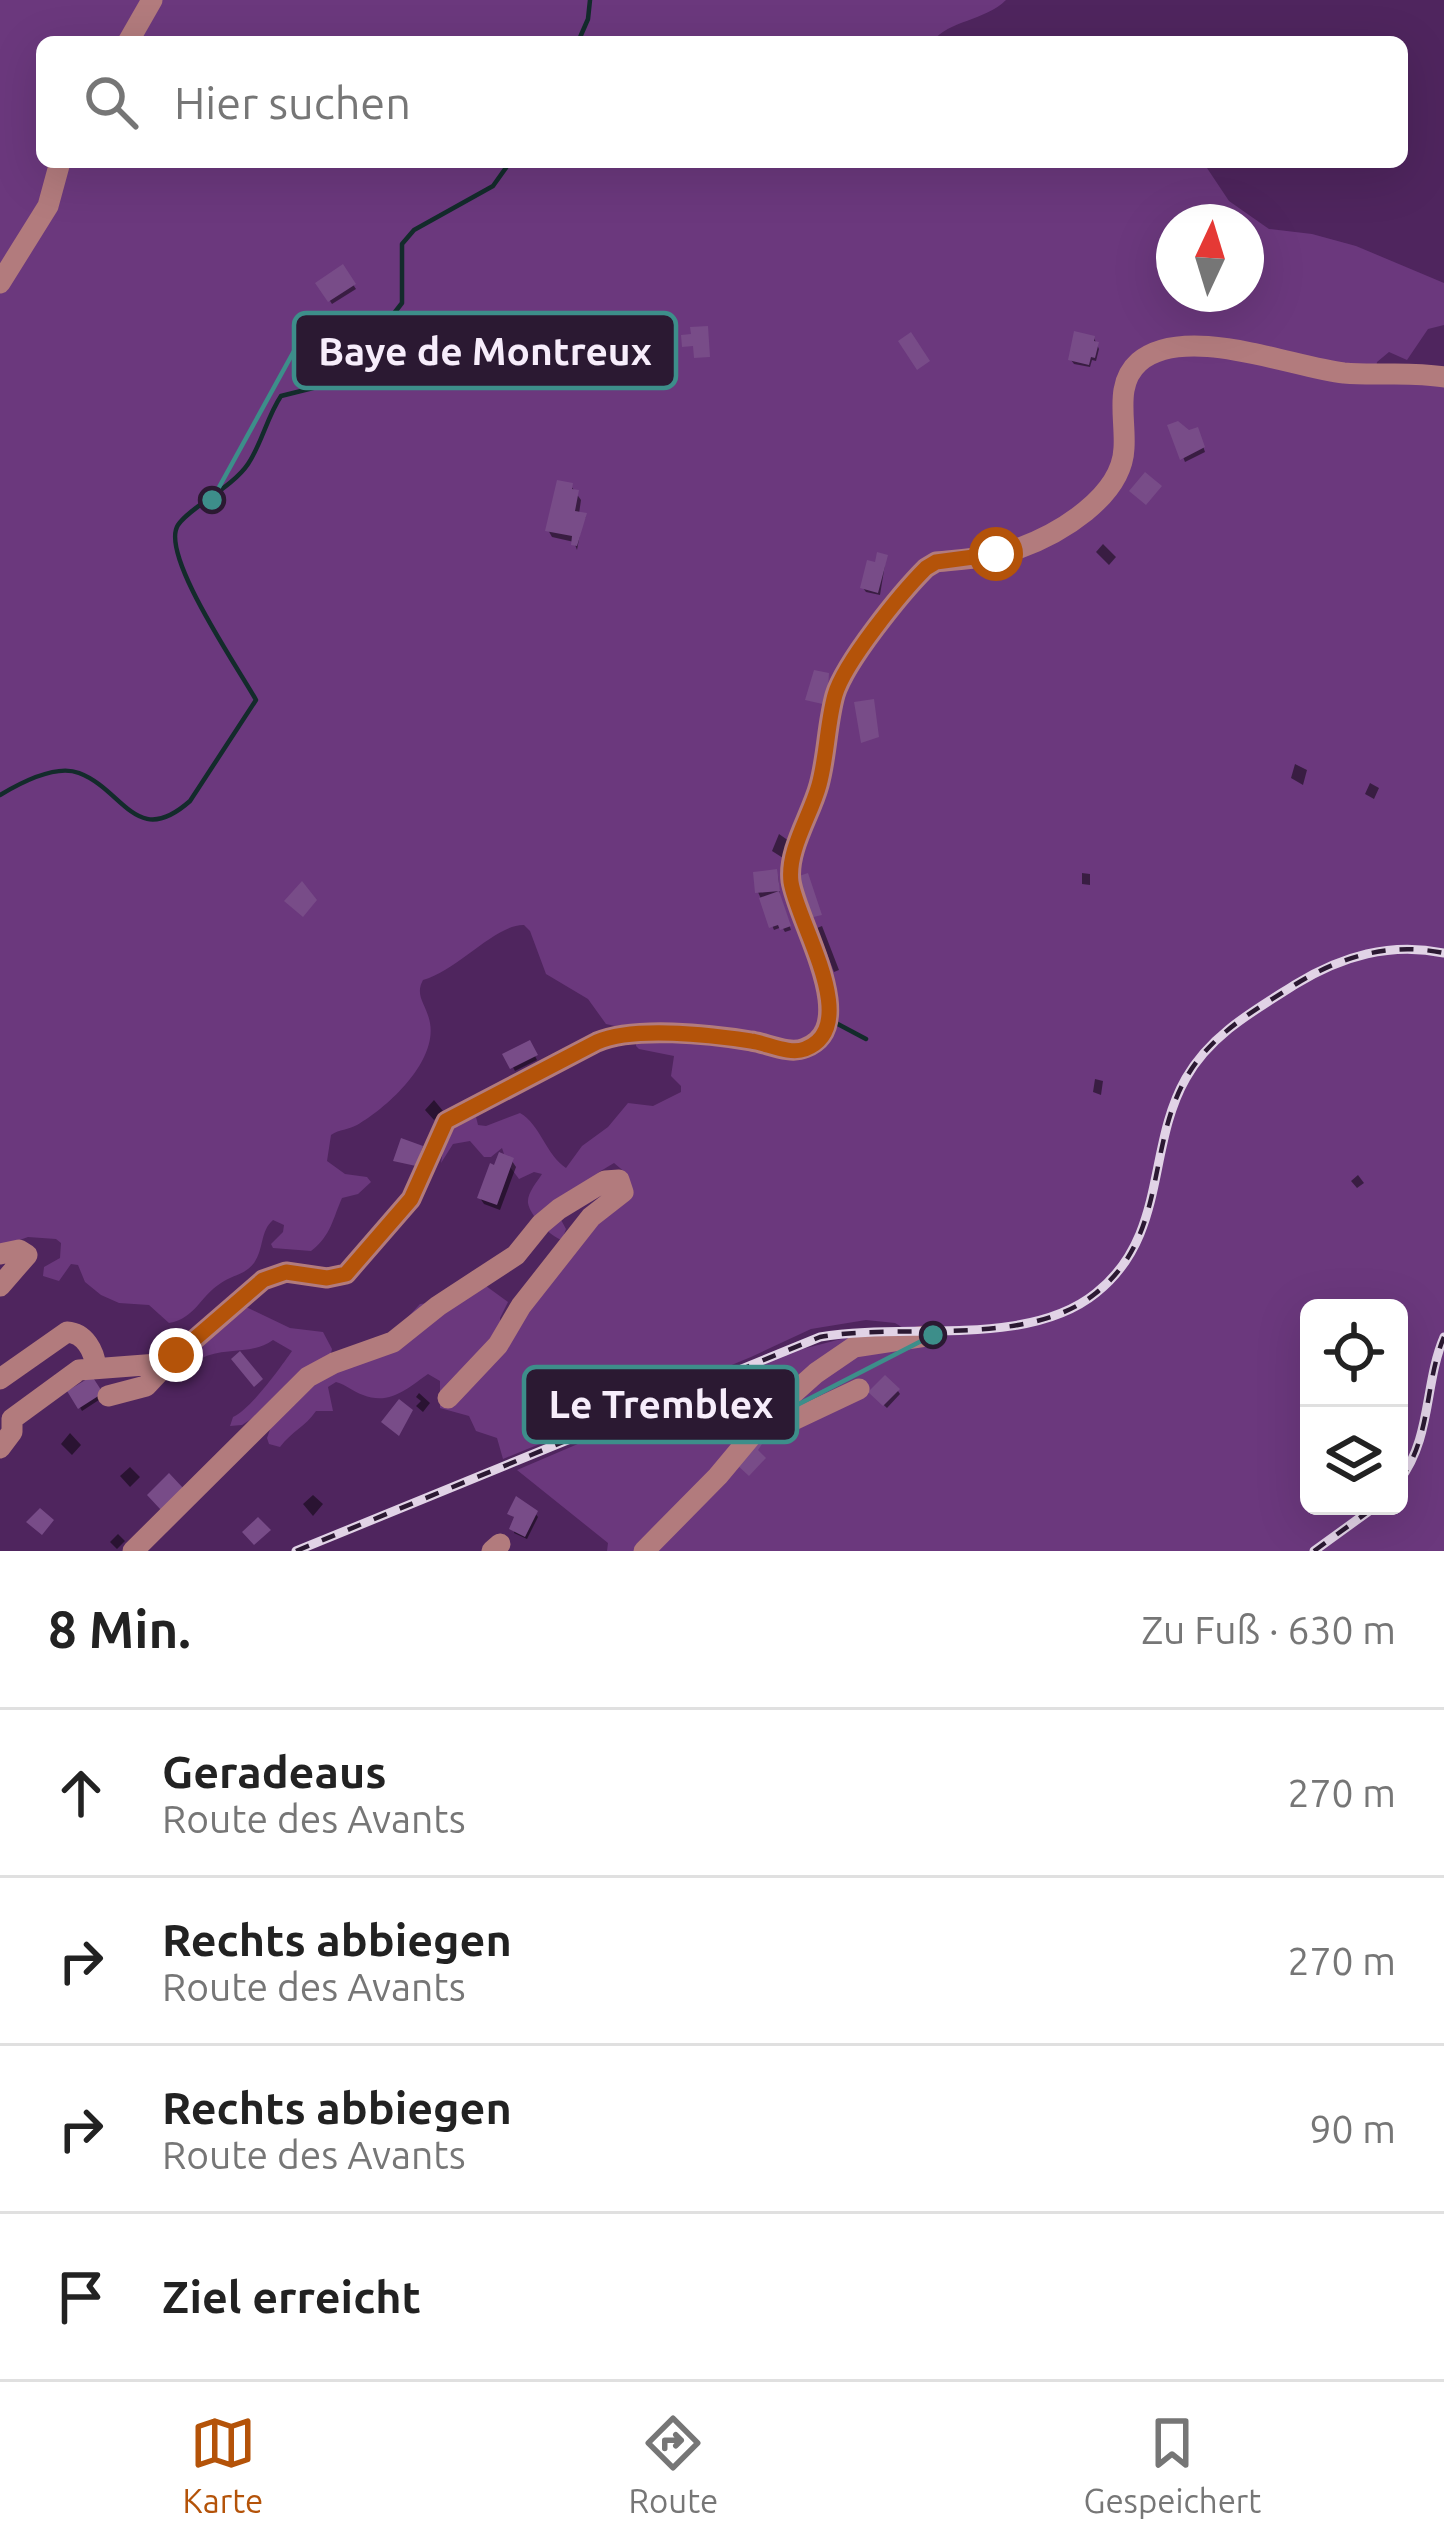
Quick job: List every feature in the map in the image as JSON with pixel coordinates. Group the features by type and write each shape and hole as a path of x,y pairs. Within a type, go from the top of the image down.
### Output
{"street":[{"path":"131,36 152,0"},
{"path":"0,284 48,206 58,168"},
{"path":"0,1448 12,1432 6,1418 62,1378 95,1366 158,1364 194,1340 263,1280 286,1272 327,1278 346,1274 411,1199 446,1121 597,1042 620,1034 643,1034 746,1040 791,1050 805,1049 830,1026 830,1002 792,884 792,866 820,783 840,681 916,578 936,562 1021,547 1112,488 1123,462 1123,392 1129,374 1152,354 1200,346 1346,373 1412,372 1444,377"},
{"path":"133,1551 308,1377 393,1342 516,1255 559,1209 605,1180 619,1180 623,1192 619,1198 591,1217 521,1306 498,1346 448,1398"},
{"path":"0,1254 25,1252 26,1260 0,1286"},
{"path":"0,1379 67,1332 82,1337 92,1349 95,1366"},
{"path":"644,1551 816,1373 854,1347 926,1336"},
{"path":"108,1396 146,1386 161,1370 158,1364"},
{"path":"754,1434 768,1432 859,1389"}],"shaded area":[{"path":"0,0 1006,0 938,36 36,36 36,168 1207,168 1233,204 1156,204 1156,312 1264,312 1264,226 1356,246 1444,283 1444,325 1428,329 1407,360 1389,352 1376,369 1444,378 1444,1551 607,1551 608,1543 517,1470 795,1351 845,1338 912,1333 895,1323 866,1320 811,1329 503,1459 497,1438 476,1431 469,1416 440,1408 440,1381 428,1374 398,1394 382,1398 336,1382 328,1387 333,1411 316,1411 280,1447 269,1444 272,1424 260,1413 242,1425 230,1426 292,1351 273,1340 256,1348 200,1359 195,1356 195,1349 244,1306 290,1328 323,1332 332,1349 329,1362 398,1328 420,1304 452,1301 486,1286 508,1302 500,1318 502,1338 626,1173 614,1163 599,1172 560,1218 566,1229 562,1240 542,1225 528,1203 542,1174 534,1172 519,1179 502,1148 484,1157 470,1141 453,1144 441,1163 446,1131 476,1117 478,1125 486,1126 520,1113 566,1168 582,1146 608,1127 628,1103 653,1106 681,1092 671,1076 674,1056 639,1049 637,1031 606,1024 588,999 546,974 524,925 501,932 423,980 420,996 430,1023 426,1053 408,1082 382,1107 357,1125 331,1135 327,1161 345,1174 367,1177 371,1182 358,1194 342,1198 327,1233 311,1251 273,1248 284,1225 273,1220 250,1267 225,1280 185,1317 169,1323 149,1305 119,1303 101,1295 85,1282 78,1265 71,1264 59,1281 43,1276 44,1267 60,1258 61,1243 28,1237 0,1247"}],"building":[{"path":"343,264 356,284 328,302 315,283"},
{"path":"708,326 710,357 694,358 693,346 682,347 681,335 691,334 690,327"},
{"path":"1074,331 1095,336 1094,341 1099,342 1089,365 1068,360"},
{"path":"911,332 930,361 917,370 898,341"},
{"path":"1178,421 1189,430 1198,427 1205,447 1180,460 1167,425"},
{"path":"1145,472 1162,486 1146,505 1129,491"},
{"path":"557,480 573,483 572,489 579,490 575,511 587,513 577,546 571,545 572,536 545,531"},
{"path":"877,552 888,555 878,593 860,588 867,560 875,562"},
{"path":"814,670 829,673 827,705 805,700"},
{"path":"874,699 879,737 861,743 854,702"},
{"path":"777,869 780,891 755,893 753,872"},
{"path":"808,873 822,915 809,918 796,877"},
{"path":"302,881 317,900 303,917 284,901"},
{"path":"779,891 791,926 780,930 778,925 769,928 759,898"},
{"path":"530,1040 538,1055 510,1069 502,1054"},
{"path":"401,1138 423,1146 416,1166 393,1161"},
{"path":"499,1152 514,1158 497,1205 477,1198"},
{"path":"240,1351 263,1379 254,1387 231,1359"},
{"path":"885,1375 900,1389 883,1406 868,1392"},
{"path":"92,1376 103,1393 78,1409 67,1391"},
{"path":"399,1399 413,1410 399,1436 381,1422"},
{"path":"758,1441 762,1444 758,1450 766,1458 749,1476 736,1464"},
{"path":"169,1473 183,1488 161,1510 147,1495"},
{"path":"516,1496 538,1511 525,1537 509,1529 514,1517 507,1514"},
{"path":"40,1508 54,1520 42,1535 26,1522"},
{"path":"258,1517 271,1530 254,1545 242,1532"}],"waterway":[{"path":"581,36 590,0"},
{"path":"0,795 38,776 70,771 94,781 143,818 172,814 190,801 256,700 190,585 175,540 178,525 248,464 281,396 321,386 357,361 402,303 402,244 414,230 493,186 506,168"},
{"path":"834,1022 866,1039"}],"railway":[{"path":"296,1551 820,1337 1000,1328 1068,1310 1096,1293 1135,1245 1174,1105 1208,1048 1250,1014 1331,966 1386,951 1444,953"},
{"path":"1408,1467 1444,1337"},
{"path":"1314,1551 1364,1515"}],"place":[{"name":"Baye de Montreux","path":"212,500"},
{"name":"Le Tremblex","path":"933,1335"}],"route":[{"path":"176,1355 263,1280 286,1272 337,1278 355,1268 411,1199 446,1121 597,1042 620,1034 643,1034 746,1040 791,1050 805,1049 818,1040 830,1026 830,1002 791,872 820,783 840,681 926,568 936,562 996,554"}]}
